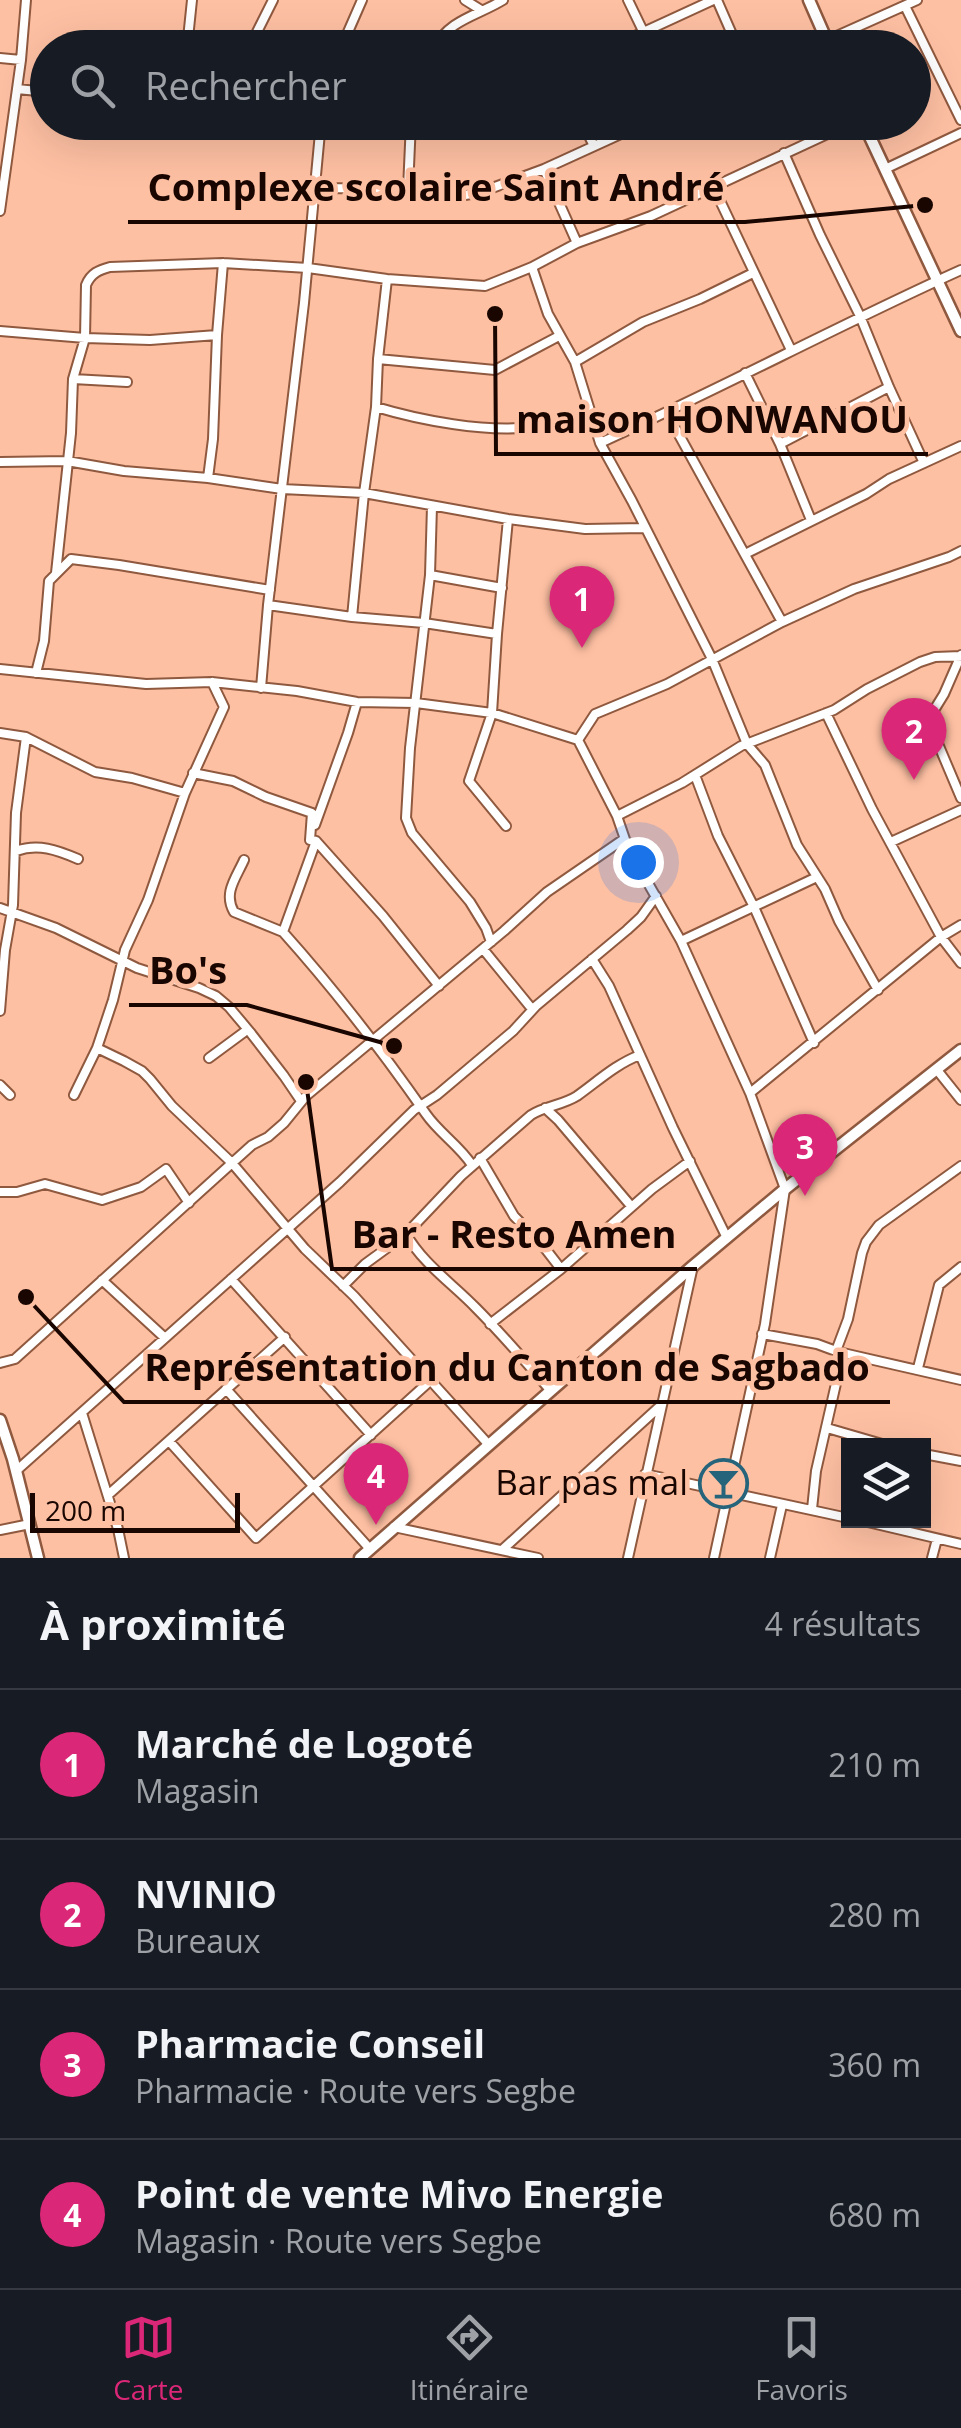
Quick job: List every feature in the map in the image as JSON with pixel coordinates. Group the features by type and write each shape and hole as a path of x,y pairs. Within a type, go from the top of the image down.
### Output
{"main road":[{"path":"809,0 822,30"},
{"path":"870,140 961,331"},
{"path":"360,1558 693,1266 961,1050"},
{"path":"0,1420 38,1558"}],"street":[{"path":"0,211 26,0"},
{"path":"189,30 192,0"},
{"path":"258,30 273,0"},
{"path":"348,30 362,0"},
{"path":"465,0 481,10"},
{"path":"447,30 503,0"},
{"path":"628,0 643,30"},
{"path":"645,30 715,0 729,30"},
{"path":"856,30 917,0"},
{"path":"905,6 917,30"},
{"path":"0,58 21,60"},
{"path":"931,59 961,120"},
{"path":"17,89 30,90"},
{"path":"884,170 961,133"},
{"path":"261,688 320,140"},
{"path":"408,188 409,140"},
{"path":"591,140 594,146"},
{"path":"246,185 408,188 460,196 544,169 607,140"},
{"path":"56,573 74,379 84,338 86,285 99,270 223,262 484,286 651,216 813,140"},
{"path":"784,153 924,463"},
{"path":"544,169 577,244"},
{"path":"713,186 791,350"},
{"path":"208,478 223,262"},
{"path":"532,267 559,336 575,362 600,443 712,659 748,744 765,765 788,828 878,990"},
{"path":"600,443 961,270"},
{"path":"575,362 643,322 700,300 753,273"},
{"path":"352,617 387,279"},
{"path":"0,331 150,340 217,335"},
{"path":"378,359 495,370 559,336"},
{"path":"745,373 780,444 810,520"},
{"path":"74,379 127,382"},
{"path":"780,444 889,387"},
{"path":"376,407 405,416 492,427 534,428 555,418 592,421"},
{"path":"667,413 782,622"},
{"path":"745,554 961,446"},
{"path":"0,462 67,461 282,489 364,493 585,529 645,528"},
{"path":"432,506 430,575 410,748 408,824 470,902 492,942"},
{"path":"506,826 469,781 492,712 508,519"},
{"path":"578,740 595,714 668,684 854,588 961,551"},
{"path":"36,673 44,640 49,581 72,560 120,564 270,590"},
{"path":"430,575 502,588"},
{"path":"268,605 497,634"},
{"path":"617,816 748,744 826,713 920,662 961,655 928,720 961,798"},
{"path":"0,668 146,684 212,682 356,702 416,703 492,712 578,740 617,816 624,838 681,940 750,1093 786,1189 762,1334 714,1558"},
{"path":"74,1094 97,1048 122,961 148,900 185,792 224,707 212,682"},
{"path":"283,932 356,702"},
{"path":"826,713 941,937 961,963"},
{"path":"0,733 26,737 96,772 185,792"},
{"path":"0,1011 26,737"},
{"path":"193,773 233,782 312,812 313,840 383,916 438,986"},
{"path":"695,776 718,836 814,1043"},
{"path":"891,842 961,810"},
{"path":"0,1364 15,1359 252,1145 275,1132 300,1101 492,942 546,892 624,838"},
{"path":"16,851 42,847 78,859"},
{"path":"244,860 228,899 234,912 283,932 430,1119 476,1161 514,1216 561,1269"},
{"path":"681,940 818,877"},
{"path":"16,1471 340,1182 420,1105 514,1031 532,1009 627,930 656,896"},
{"path":"0,908 56,928 122,961 208,992 229,1007 300,1101"},
{"path":"750,1093 941,937 961,925"},
{"path":"483,949 532,1009"},
{"path":"592,959 610,986 727,1238"},
{"path":"208,1058 247,1030"},
{"path":"97,1048 142,1071 172,1106 232,1163 305,1249 344,1286 488,1445"},
{"path":"344,1286 365,1264 406,1234 476,1161 531,1115 572,1099 601,1076 640,1055"},
{"path":"937,1070 961,1100"},
{"path":"0,1085 10,1095"},
{"path":"545,1108 632,1206"},
{"path":"490,1324 690,1161"},
{"path":"812,1508 840,1352 866,1242 879,1225 961,1166"},
{"path":"0,1192 18,1192 45,1184 102,1200 141,1186 166,1169 189,1203"},
{"path":"406,1234 550,1390"},
{"path":"628,1558 693,1266"},
{"path":"918,1368 939,1285 961,1267"},
{"path":"231,1279 371,1434"},
{"path":"102,1280 165,1338"},
{"path":"762,1334 961,1380"},
{"path":"108,1496 284,1337"},
{"path":"169,1441 256,1538 430,1381"},
{"path":"226,1389 370,1549"},
{"path":"502,1550 660,1406"},
{"path":"82,1413 124,1558"},
{"path":"826,1428 861,1438"},
{"path":"931,1455 961,1460"},
{"path":"645,1474 841,1516"},
{"path":"770,1558 782,1505"},
{"path":"0,1530 30,1524"},
{"path":"394,1527 538,1558"},
{"path":"891,1528 961,1544"},
{"path":"932,1558 936,1539"}],"place":[{"name":"Complexe scolaire Saint André","path":"925,205"},
{"name":"maison HONWANOU","path":"495,314"},
{"name":"Marché de Logoté","path":"582,648"},
{"name":"NVINIO","path":"914,780"},
{"name":"Bo's","path":"394,1046"},
{"name":"Bar - Resto Amen","path":"306,1082"},
{"name":"Pharmacie Conseil","path":"805,1196"},
{"name":"Représentation du Canton de Sagbado","path":"26,1297"},
{"name":"Bar pas mal","path":"723,1483"},
{"name":"Point de vente Mivo Energie","path":"376,1525"}]}
